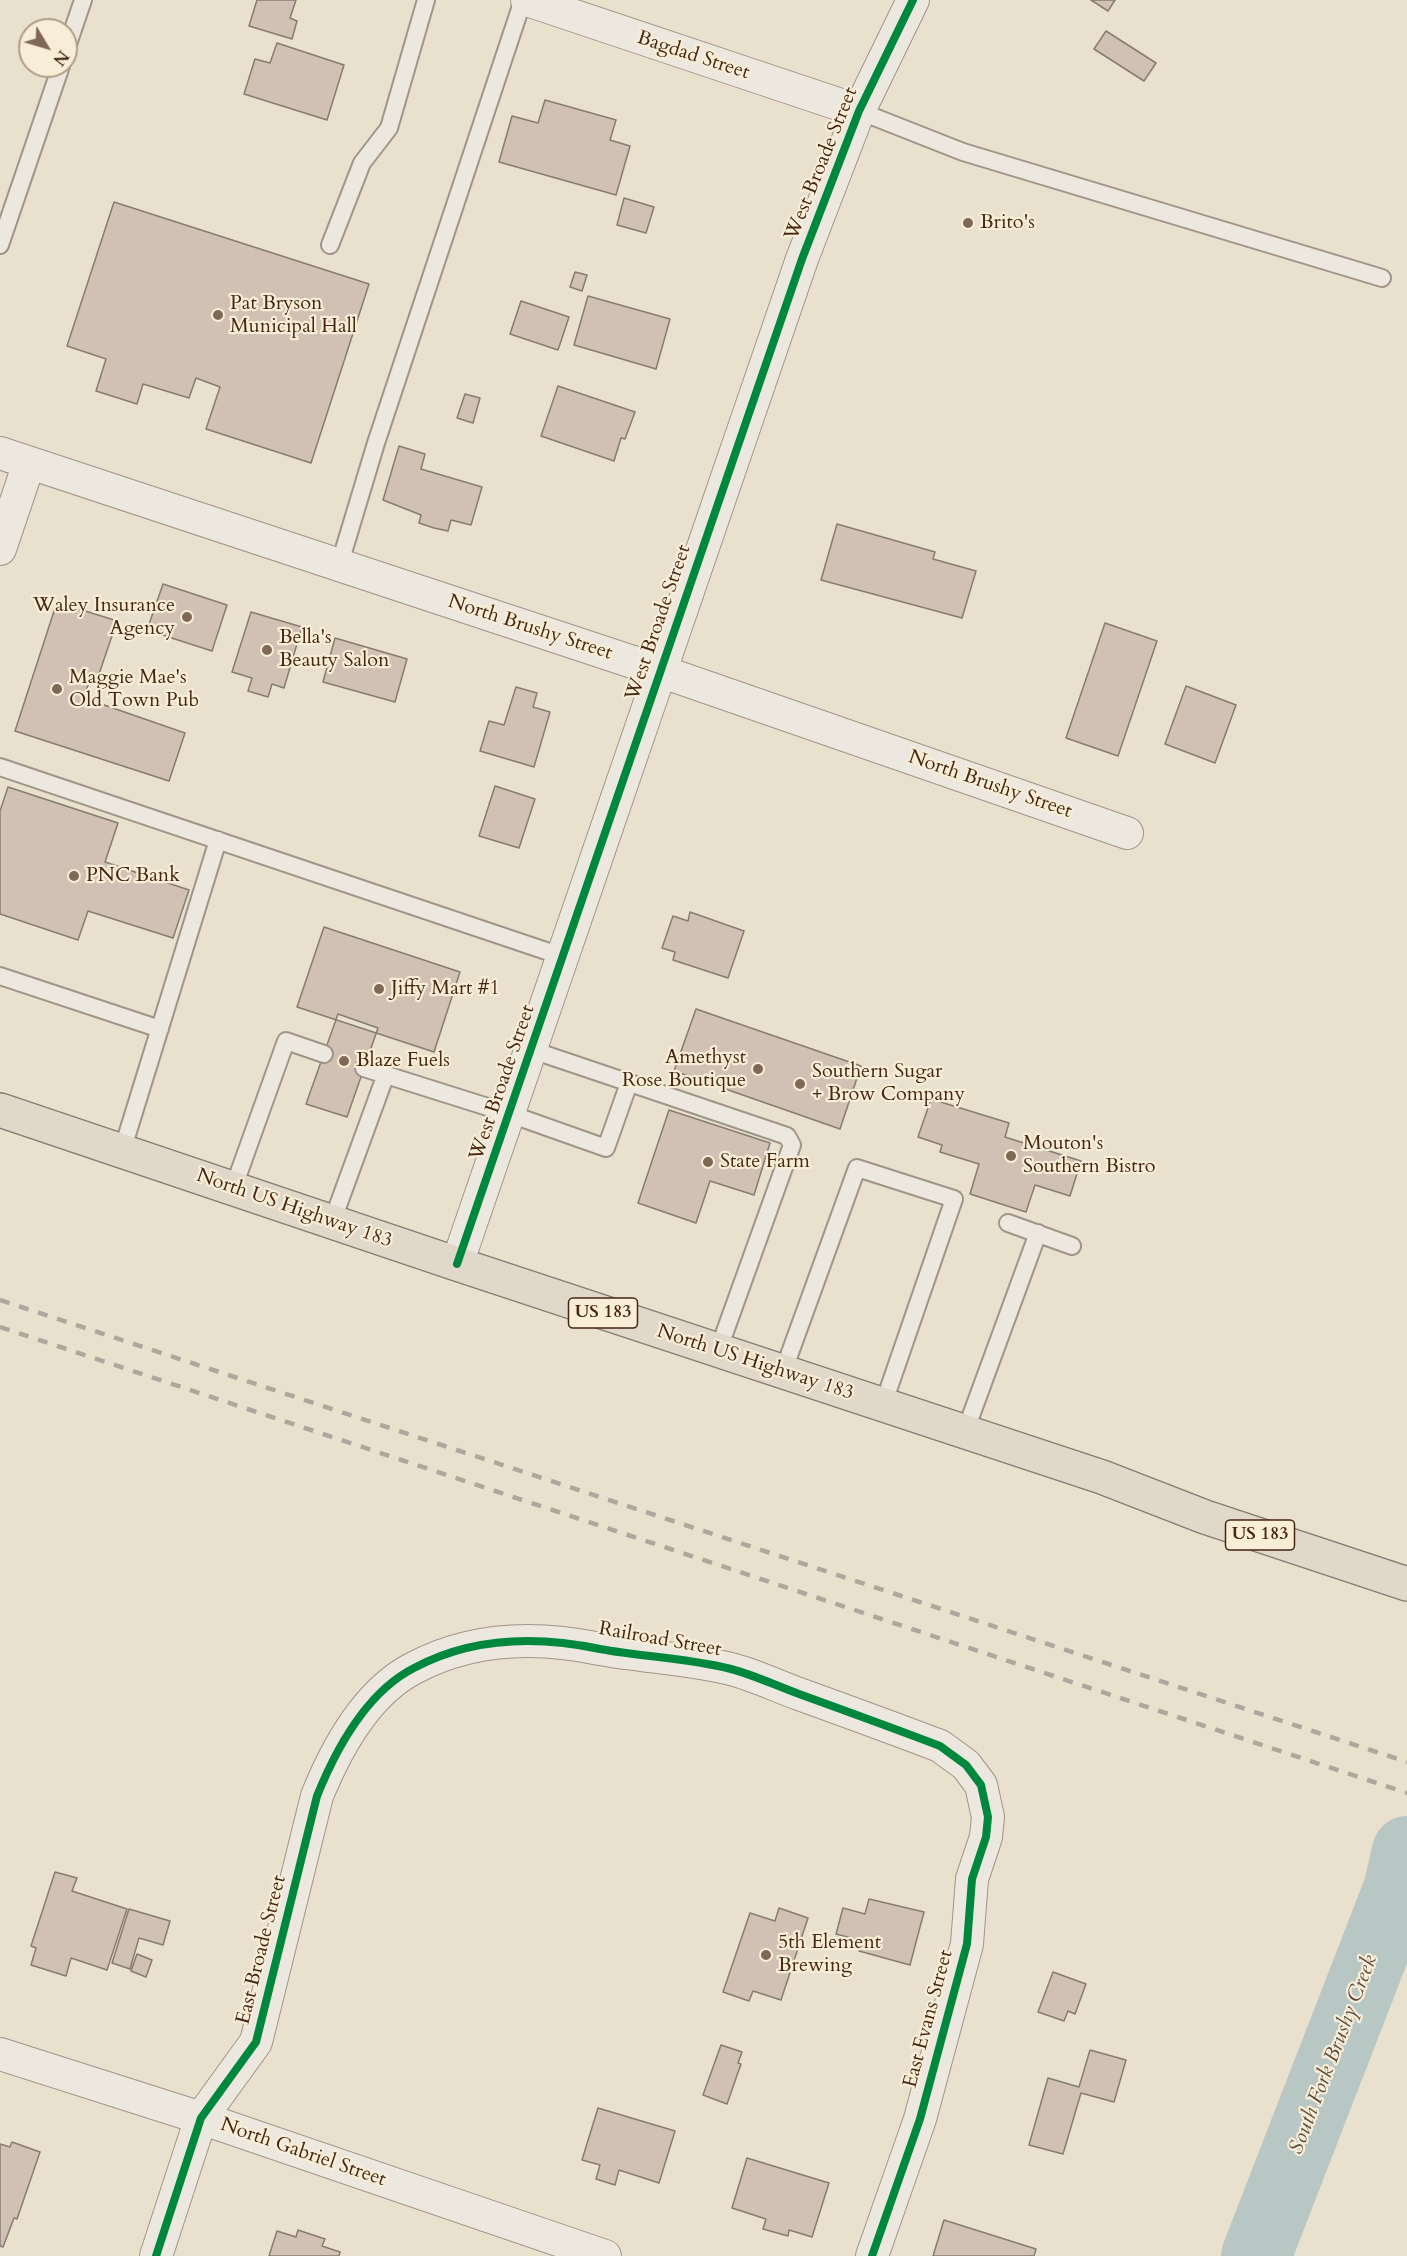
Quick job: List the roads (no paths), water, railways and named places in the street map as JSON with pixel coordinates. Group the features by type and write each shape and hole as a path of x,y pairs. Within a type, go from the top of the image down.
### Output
{"main road":[{"name":"North US Highway 183","path":"0,1110 1102,1478 1315,1554 1407,1584"}],"street":[{"name":"Bagdad Street","path":"527,0 859,111"},
{"name":"West Broade Street","path":"457,1264 802,259 859,111 913,0"},
{"name":"North Brushy Street","path":"0,453 660,671 1126,832"},
{"path":"0,549 29,463"},
{"name":"Railroad Street","path":"387,1688 413,1668 445,1654 478,1645 514,1640 549,1640 651,1654 732,1669 940,1746 966,1764 981,1785"},
{"name":"East Broade Street","path":"156,2256 201,2118 256,2042 317,1796 329,1766 356,1722 387,1688"},
{"name":"East Evans Street","path":"872,2256 920,2119 967,1944 972,1879 986,1837 988,1817 981,1785"},
{"name":"North Gabriel Street","path":"0,2054 201,2118 605,2256"}],"lane":[{"path":"77,18 83,0"},
{"path":"330,245 362,163 389,128 426,0"},
{"path":"339,566 376,443 523,0"},
{"path":"0,245 57,78"},
{"path":"859,111 963,152 1382,278"},
{"path":"0,767 564,957"},
{"path":"122,1151 218,840"},
{"path":"0,976 160,1029"},
{"path":"233,1189 286,1041 324,1054"},
{"path":"532,1050 787,1136 792,1145 718,1351"},
{"path":"364,1068 510,1114 606,1148 629,1083"},
{"path":"332,1222 386,1074"},
{"path":"783,1372 857,1168 954,1199 883,1405"},
{"path":"1008,1223 1072,1246"},
{"path":"964,1432 1038,1233"}],"waterway":[{"name":"South Fork Brushy Creek","path":"1256,2256 1398,1890 1407,1851"}],"railway":[{"path":"0,1300 1407,1762"},
{"path":"0,1327 1407,1793"}],"place":[{"name":"Brito's","path":"968,223"},
{"name":"Pat Bryson Municipal Hall","path":"218,315"},
{"name":"Waley Insurance Agency","path":"187,617"},
{"name":"Bella's Beauty Salon","path":"267,650"},
{"name":"Maggie Mae's Old Town Pub","path":"57,689"},
{"name":"PNC Bank","path":"74,876"},
{"name":"Jiffy Mart #1","path":"379,989"},
{"name":"Blaze Fuels","path":"344,1061"},
{"name":"Amethyst Rose Boutique","path":"758,1069"},
{"name":"Southern Sugar + Brow Company","path":"800,1084"},
{"name":"Mouton's Southern Bistro","path":"1011,1156"},
{"name":"State Farm","path":"708,1162"},
{"name":"5th Element Brewing","path":"766,1955"}]}
